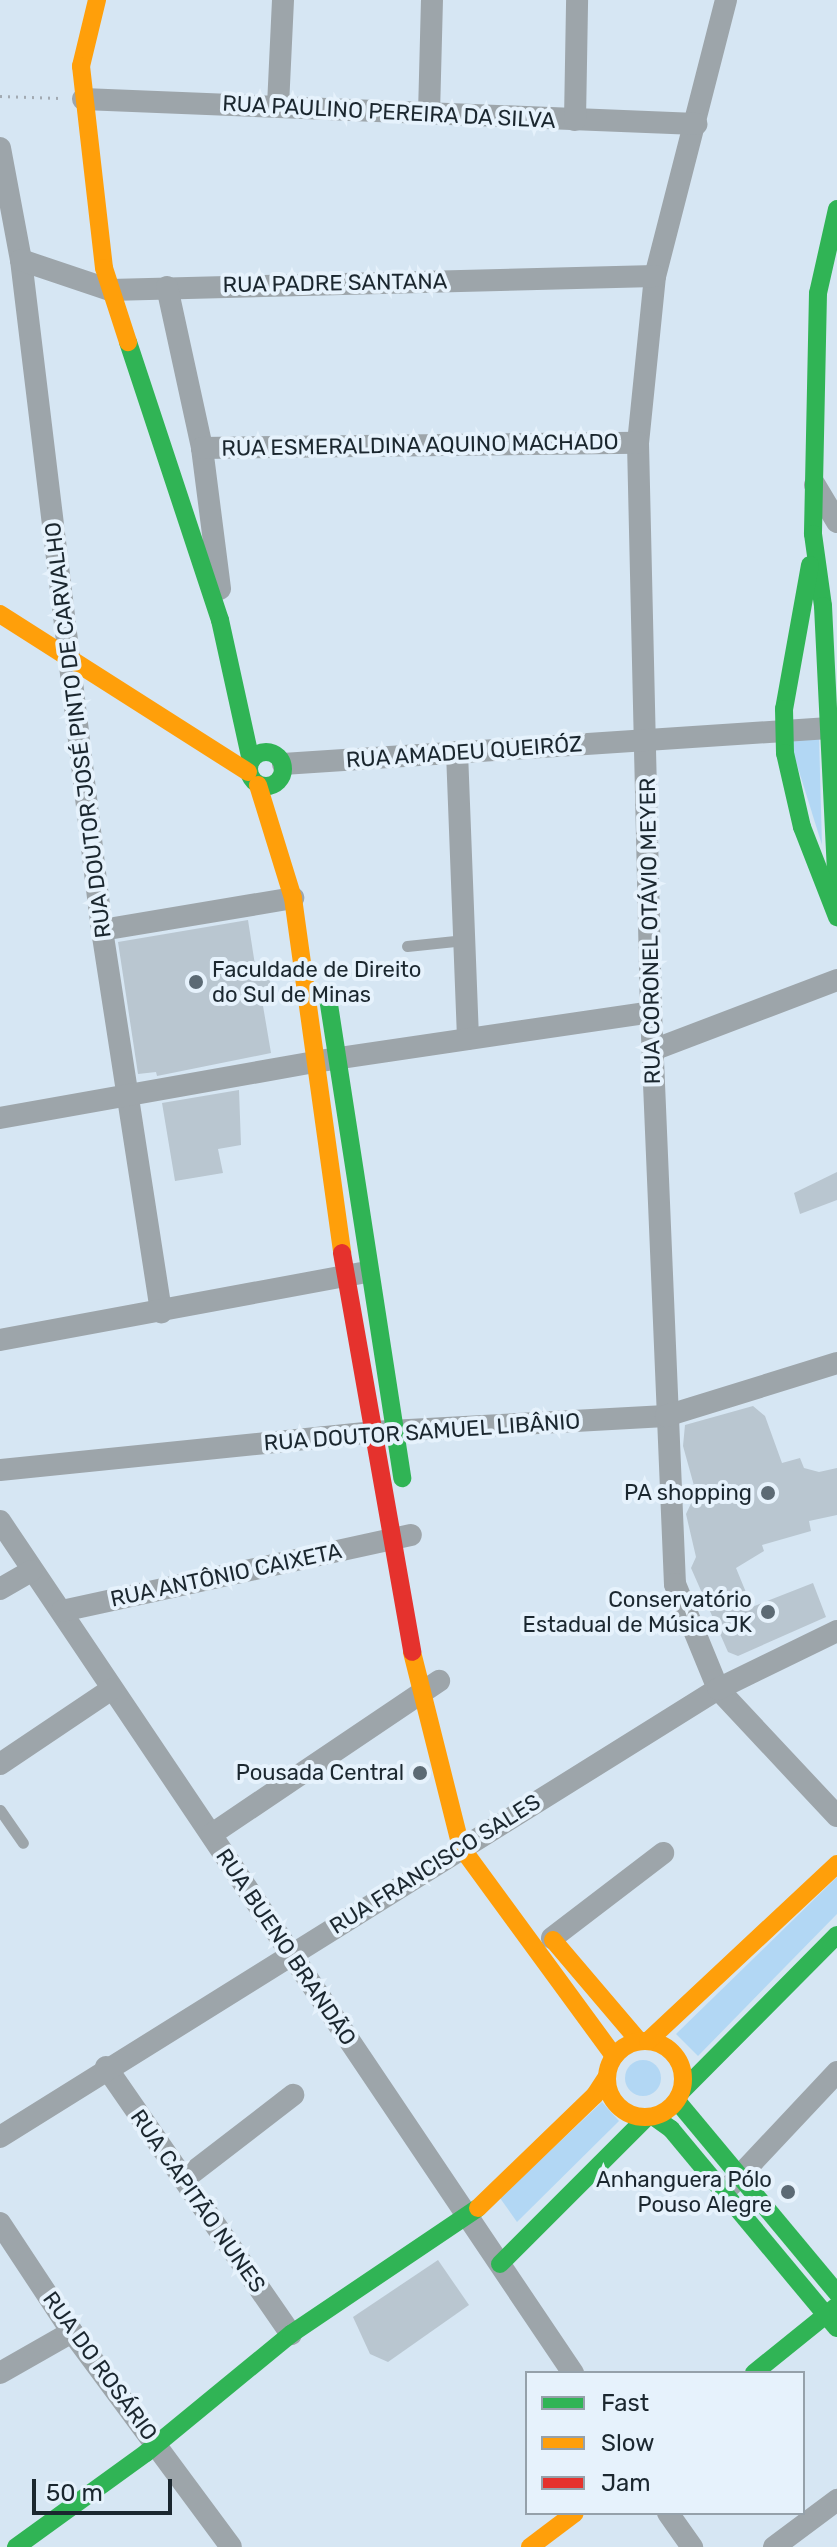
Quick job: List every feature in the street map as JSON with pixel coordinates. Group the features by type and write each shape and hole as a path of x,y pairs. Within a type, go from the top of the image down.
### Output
{"street":[{"path":"97,0 83,43 83,99 110,290 218,613 252,773 293,898 313,1062 346,1275 383,1431 401,1537 419,1691 472,1834 614,2056"},
{"path":"278,106 283,0"},
{"path":"429,114 432,0"},
{"path":"575,120 577,0"},
{"name":"RUA CORONEL OTÁVIO MEYER","path":"726,0 655,276 638,443 651,1012 675,1584 718,1689 837,1816"},
{"name":"RUA PAULINO PEREIRA DA SILVA","path":"83,99 696,124"},
{"name":"RUA DOUTOR JOSÉ PINTO DE CARVALHO","path":"0,148 21,260 102,930 125,1095 161,1312"},
{"path":"835,905 823,606 813,544 813,482 818,293 837,209"},
{"name":"RUA PADRE SANTANA","path":"21,260 110,290 655,276"},
{"path":"167,287 202,448 220,580 218,613 240,650 288,808"},
{"name":"RUA ESMERALDINA AQUINO MACHADO","path":"202,448 638,443"},
{"path":"813,482 837,522"},
{"path":"813,544 837,538"},
{"path":"813,544 795,636 784,730 792,789 835,905"},
{"path":"0,614 252,773 277,765"},
{"name":"RUA AMADEU QUEIRÓZ","path":"277,765 829,728"},
{"path":"457,752 468,1039"},
{"path":"252,773 277,765"},
{"path":"102,930 293,898"},
{"path":"653,1050 837,980"},
{"path":"326,982 373,1270 383,1431"},
{"path":"0,1118 336,1058 651,1012"},
{"path":"0,1340 373,1270"},
{"name":"RUA DOUTOR SAMUEL LIBÂNIO","path":"0,1470 383,1431 666,1416 837,1363"},
{"name":"RUA BUENO BRANDÃO","path":"0,1521 31,1571 62,1611 110,1690 212,1834 290,1955 572,2371"},
{"path":"401,1537 428,1626"},
{"name":"RUA ANTÔNIO CAIXETA","path":"62,1611 401,1537"},
{"path":"0,1589 31,1571"},
{"name":"RUA FRANCISCO SALES","path":"0,2137 106,2067 290,1955 472,1834 718,1689 837,1631"},
{"path":"434,1653 467,1789"},
{"path":"212,1834 419,1691 439,1681"},
{"path":"0,1764 110,1690"},
{"path":"472,1834 552,1938 644,2041 677,2058 684,2074 679,2096"},
{"path":"552,1938 663,1853"},
{"path":"16,2547 156,2444 291,2334 469,2217 595,2095 606,2078 614,2056 644,2041 837,1864"},
{"path":"500,2264 650,2117 679,2096 837,1935"},
{"name":"RUA CAPITÃO NUNES","path":"106,2067 291,2334"},
{"path":"724,2193 837,2072"},
{"path":"606,2078 617,2107 650,2117 671,2129 833,2316 757,2371"},
{"path":"184,2179 293,2095"},
{"path":"679,2096 740,2176 837,2293"},
{"name":"RUA DO ROSÁRIO","path":"0,2223 72,2332 231,2547"},
{"path":"0,2373 72,2332"},
{"path":"774,2547 837,2500"},
{"path":"530,2547 572,2515"},
{"path":"669,2515 692,2547"}],"lane":[{"path":"407,946 465,940"},
{"path":"0,1810 23,1843"}],"path":[{"path":"0,96 83,99"}],"shaded area":[{"path":"819,737 822,845 789,739"},
{"path":"837,1877 837,1914 698,2056 676,2034"},
{"path":"643,2060 656,2065 661,2078 656,2091 643,2096 630,2091 625,2078 630,2065"},
{"path":"602,2102 619,2121 517,2222 500,2198"}],"building":[{"name":"Faculdade de Direito do Sul de Minas","path":"248,920 255,965 267,963 273,998 262,1000 271,1053 157,1076 156,1072 138,1074 118,942"},
{"path":"239,1090 241,1145 218,1149 223,1173 175,1181 162,1103"},
{"path":"837,1172 837,1200 800,1214 794,1193"},
{"name":"PA shopping","path":"753,1406 765,1416 782,1463 800,1458 804,1468 819,1472 837,1468 837,1515 809,1521 811,1531 762,1545 764,1551 736,1568 752,1607 813,1583 826,1617 738,1656 728,1652 691,1568 696,1557 686,1514 696,1493 683,1446 685,1425"},
{"path":"438,2260 469,2305 388,2362 370,2354 353,2317"}],"traffic: fast":[{"path":"837,209 818,293 813,534 823,606 837,894"},
{"path":"128,342 220,620 251,761"},
{"path":"810,565 784,709 785,753 802,827 837,917"},
{"path":"266,752 278,757 283,769 278,781 266,786 254,781 249,769 254,757 266,752"},
{"path":"328,998 402,1478"},
{"path":"682,2091 837,1935"},
{"path":"677,2101 837,2293"},
{"path":"654,2117 671,2129 837,2328"},
{"path":"500,2264 646,2118"},
{"path":"16,2547 146,2453 291,2334 478,2208"},
{"path":"756,2371 837,2306"}],"traffic: slow":[{"path":"97,0 81,66 104,268 128,342"},
{"path":"0,614 248,772"},
{"path":"258,785 293,898 342,1253"},
{"path":"412,1652 461,1847 614,2056"},
{"path":"648,2041 837,1864"},
{"path":"553,1940 639,2041"},
{"path":"638,2041 652,2041 666,2047 677,2058 683,2079 680,2094 672,2106 652,2117 638,2117 624,2111 613,2100 607,2086 607,2072 613,2058 624,2047 638,2041"},
{"path":"478,2208 595,2095 606,2078"},
{"path":"530,2547 572,2515"}],"traffic: jam":[{"path":"342,1253 412,1652"}],"place":[{"name":"Faculdade de Direito do Sul de Minas","path":"196,982"},
{"name":"PA shopping","path":"768,1493"},
{"name":"Conservatório Estadual de Música JK","path":"768,1612"},
{"name":"Pousada Central","path":"420,1773"},
{"name":"Anhanguera Pólo Pouso Alegre","path":"788,2192"}]}
